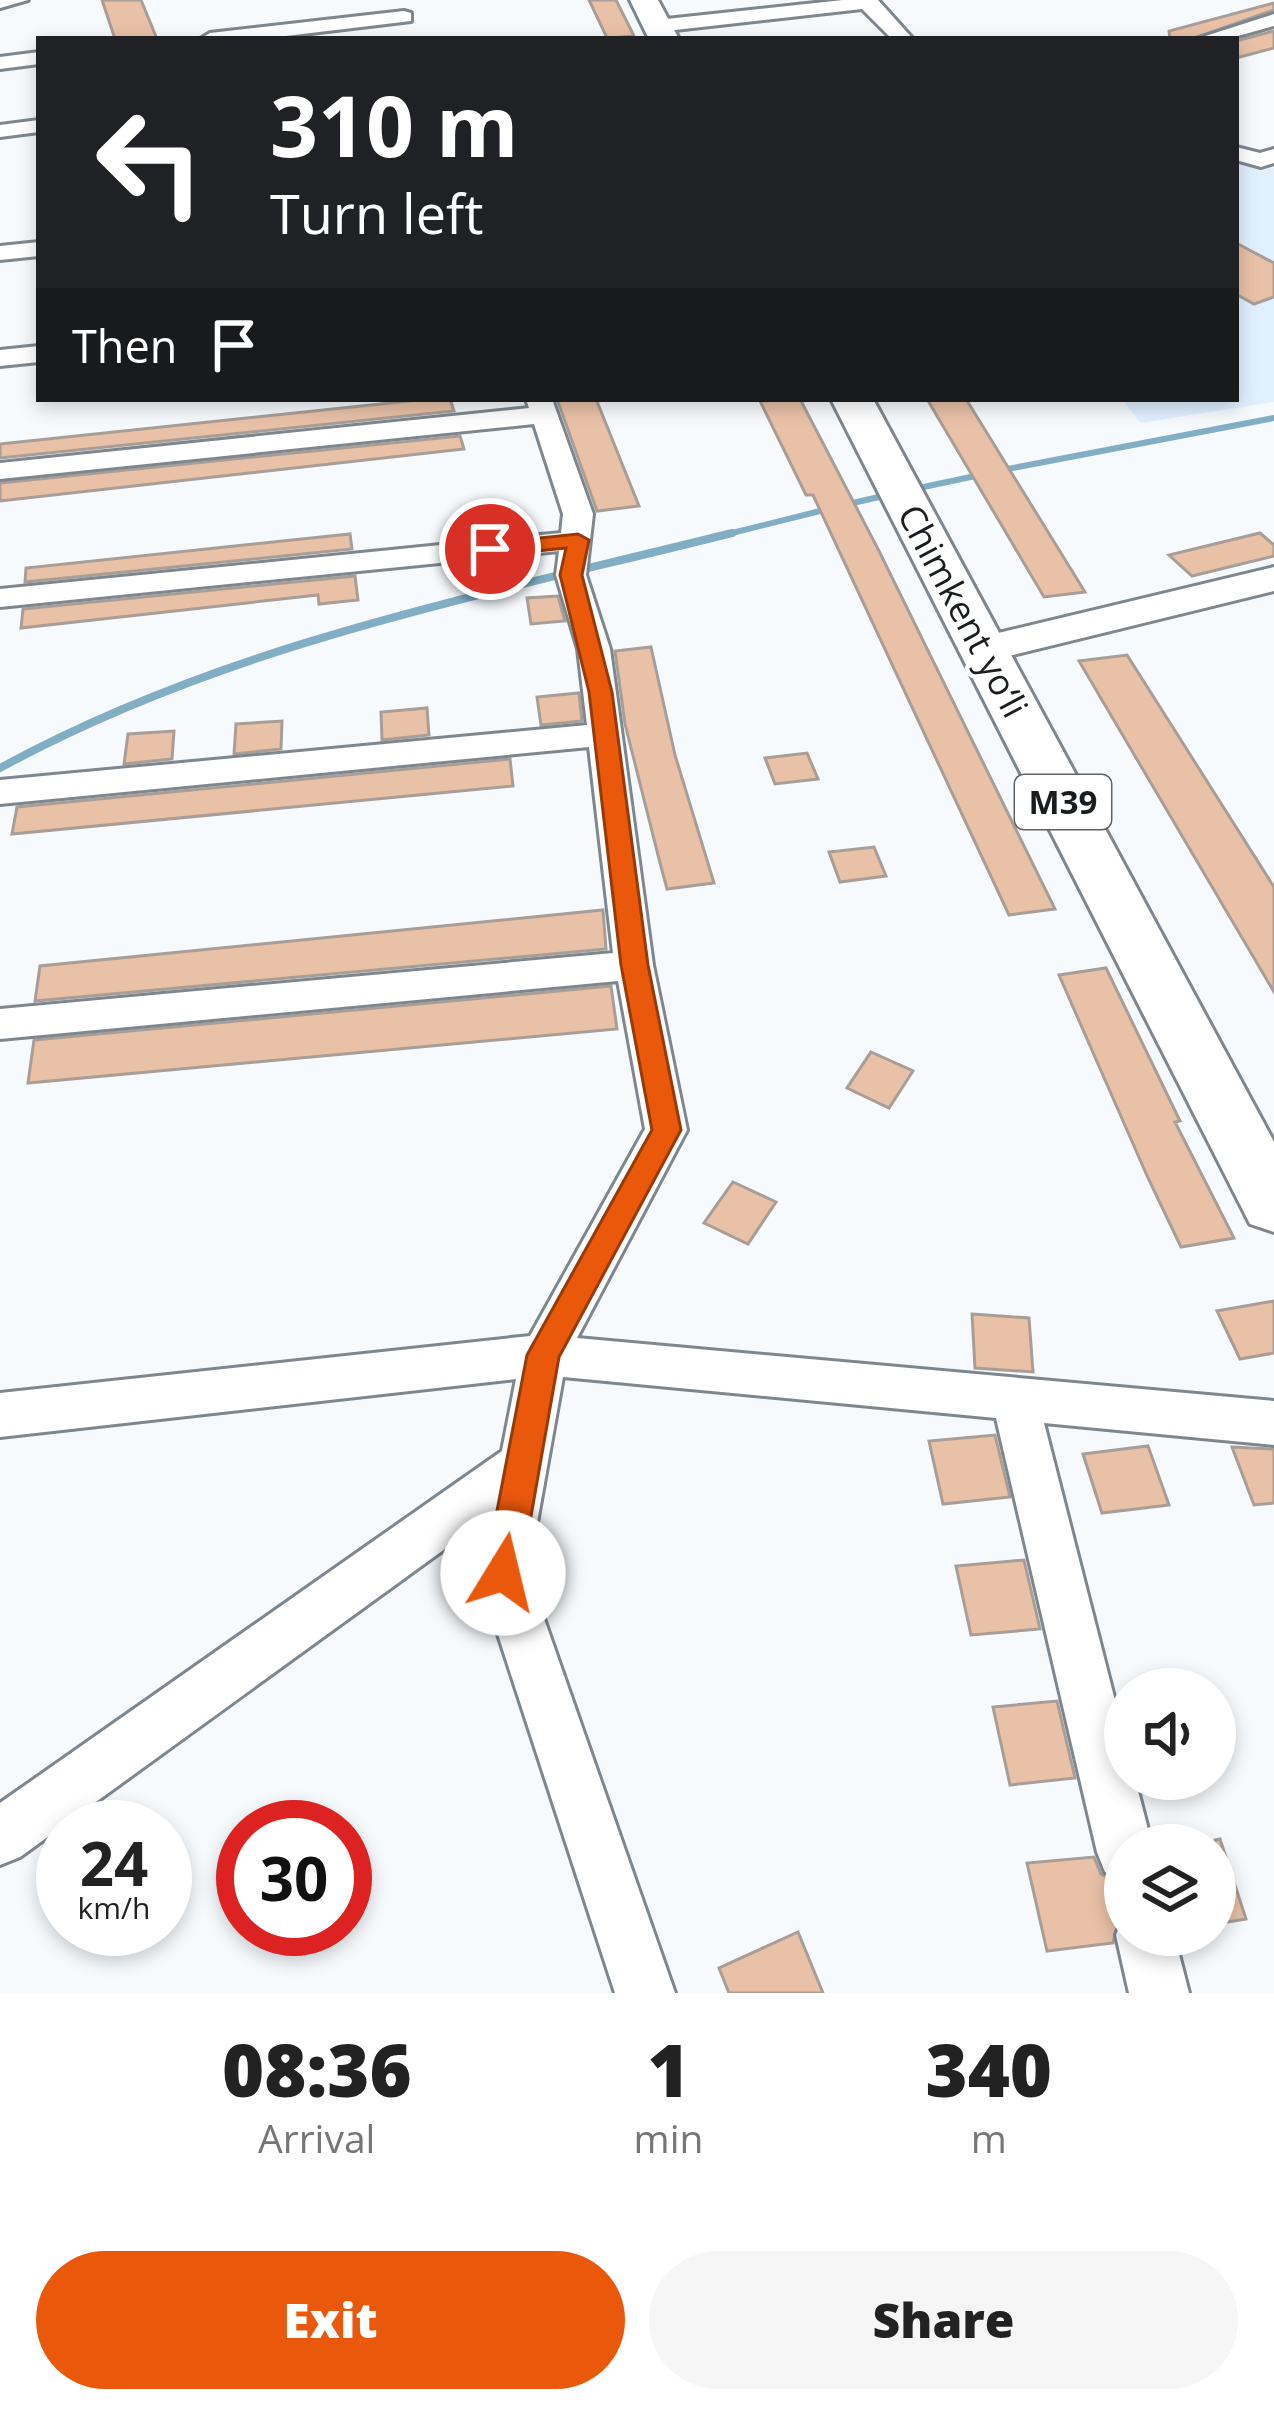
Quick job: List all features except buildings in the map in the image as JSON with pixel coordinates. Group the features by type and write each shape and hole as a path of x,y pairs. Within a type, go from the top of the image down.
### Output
{"highway":[{"name":"Chimkent yo‘li","path":"854,402 1274,1205"}],"main road":[{"path":"984,650 1274,579"}],"street":[{"path":"0,2 19,0"},
{"path":"655,22 867,2 901,36"},
{"path":"236,36 404,17"},
{"path":"1217,36 1274,20"},
{"path":"0,63 36,58"},
{"path":"0,131 36,126"},
{"path":"1239,154 1261,160 1274,155"},
{"path":"0,253 36,249"},
{"path":"0,358 36,354"},
{"path":"0,471 541,407 570,486 578,540 571,575 593,649 608,734 634,965 667,1130 544,1355 503,1573 645,1993"},
{"path":"0,598 578,540"},
{"path":"0,792 608,734"},
{"path":"0,1024 634,965"},
{"path":"0,1414 544,1355 1274,1423"},
{"path":"1015,1400 1118,1824"},
{"path":"0,1837 520,1466"},
{"path":"1150,1956 1160,1993"}],"shaded area":[{"path":"1239,160 1274,168 1274,402 1141,423 1124,402 1239,402"}],"waterway":[{"path":"1002,470 1274,418"},
{"path":"914,489 980,475"},
{"path":"844,505 892,494"},
{"path":"732,533 828,509"},
{"path":"0,768 176,687 266,655 450,602 732,533"},
{"path":"720,536 732,533"}],"route":[{"path":"490,549 578,540 571,575 601,692 634,965 667,1130 544,1355 503,1573"}]}
